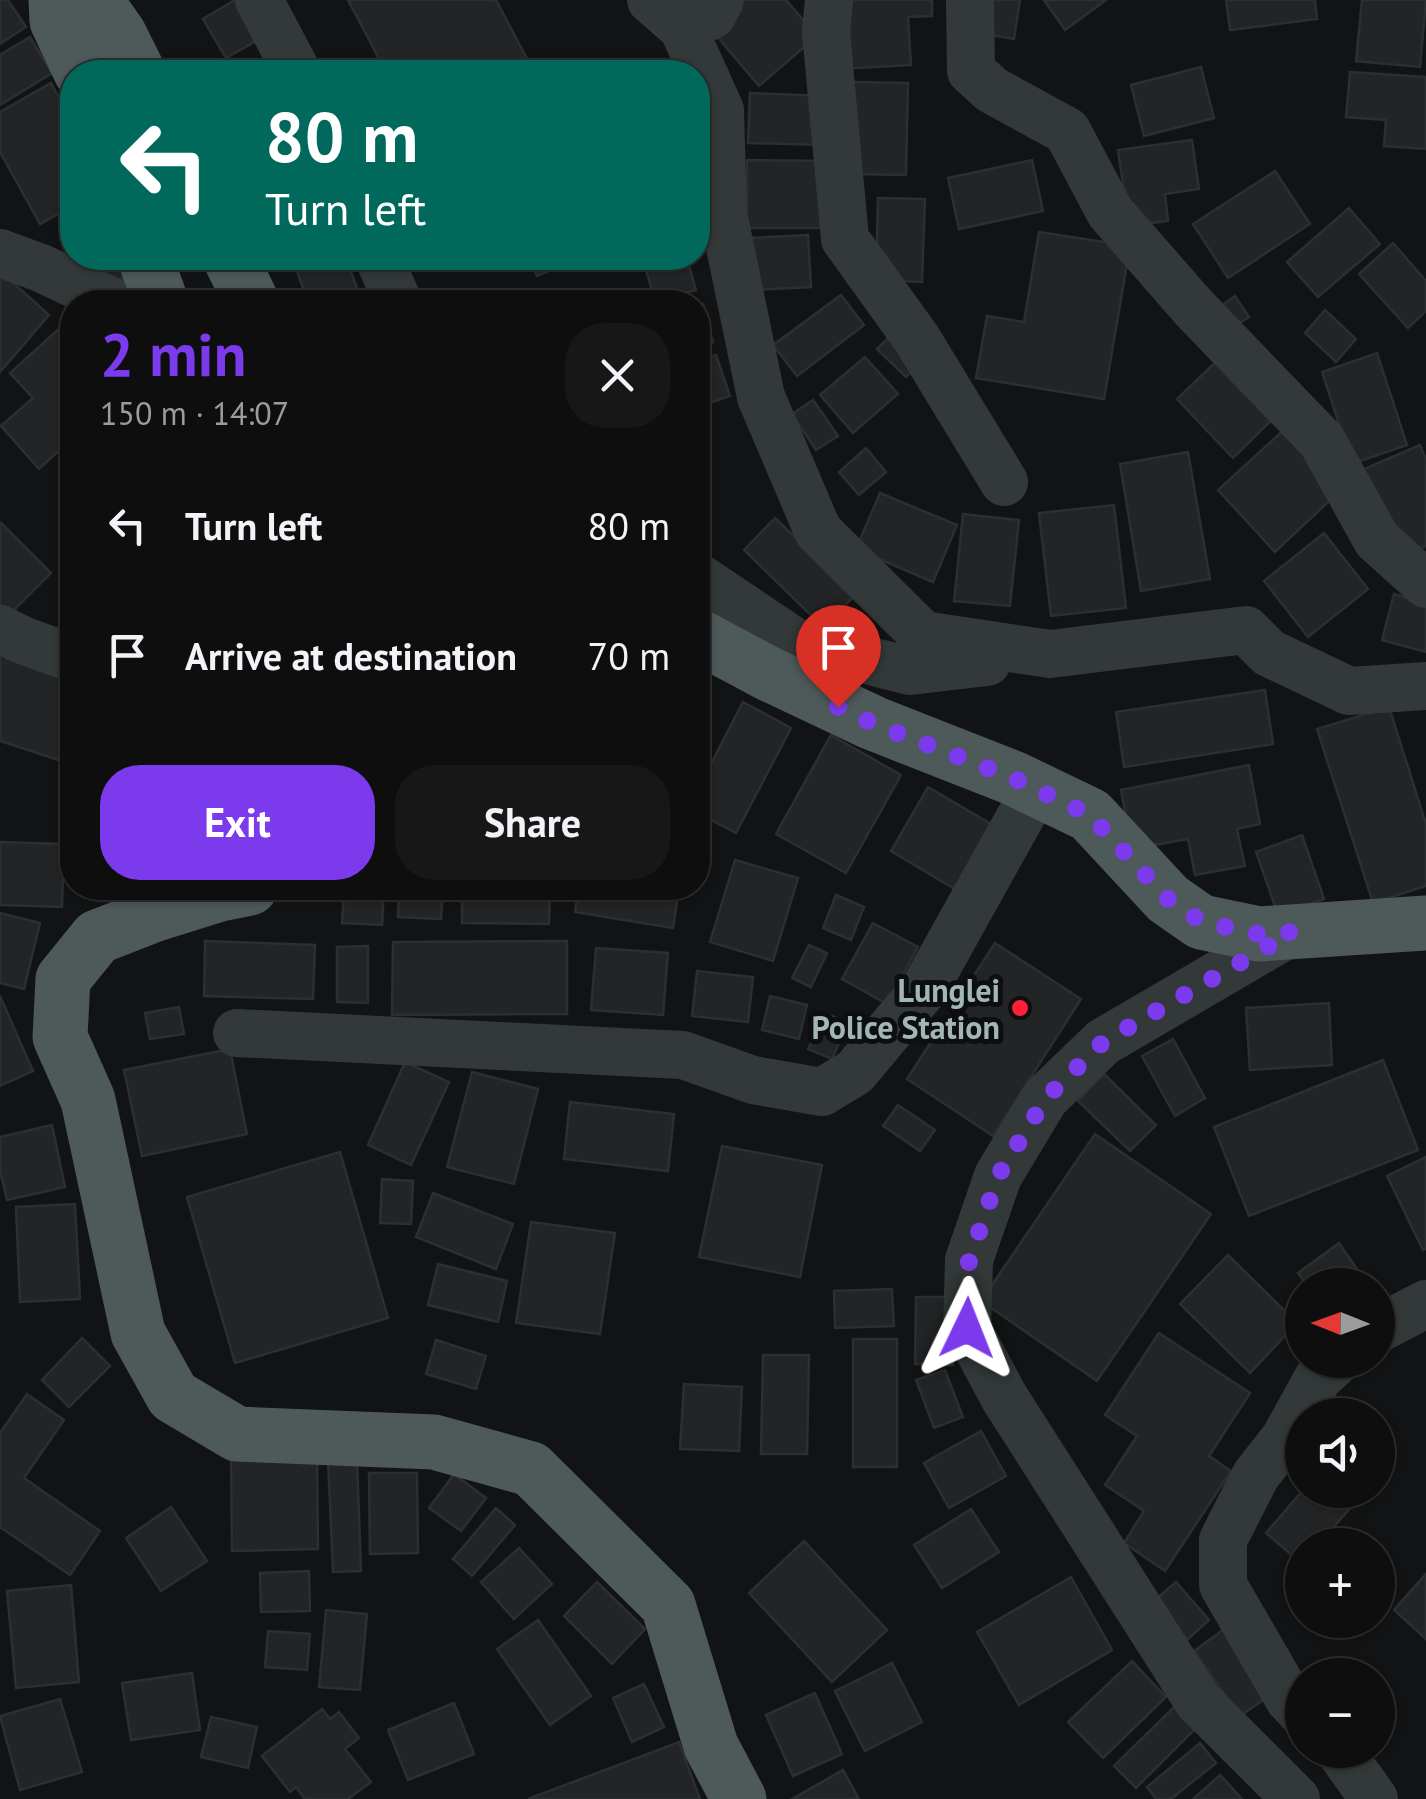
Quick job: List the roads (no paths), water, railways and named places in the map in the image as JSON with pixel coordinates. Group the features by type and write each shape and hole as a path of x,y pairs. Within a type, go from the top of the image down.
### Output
{"main road":[{"path":"56,0 57,21 75,60"},
{"path":"96,0 132,60"},
{"path":"710,642 872,723 1013,778 1090,815 1168,899 1202,922 1259,934 1426,923"},
{"path":"201,900 97,937 63,979 60,1037 88,1100 138,1333 172,1396 236,1434 434,1442 531,1469 668,1604 711,1746 739,1799"}],"street":[{"path":"259,0 291,60"},
{"path":"829,0 826,32 845,239 917,339 1004,482"},
{"path":"970,0 971,71 992,90 1067,131 1110,212 1322,441 1378,540 1426,584"},
{"path":"685,9 703,60"},
{"path":"710,81 720,110 723,213 761,397 818,531 923,635 1050,654"},
{"path":"0,253 88,290"},
{"path":"710,585 795,642 910,671 1246,630 1268,654 1349,691 1426,686"},
{"path":"0,629 60,654"},
{"path":"237,1033 683,1054 753,1080 822,1092 856,1072 925,988 1036,789"},
{"path":"1293,932 1103,1042 1046,1098 998,1176 969,1260 967,1328 1004,1397 1198,1700 1296,1799"},
{"path":"1395,1321 1426,1304"},
{"path":"1285,1694 1224,1584 1224,1540 1256,1475 1284,1438 1318,1378"},
{"path":"1352,1768 1374,1799"}],"place":[{"name":"Lunglei Police Station","path":"1020,1008"}]}
